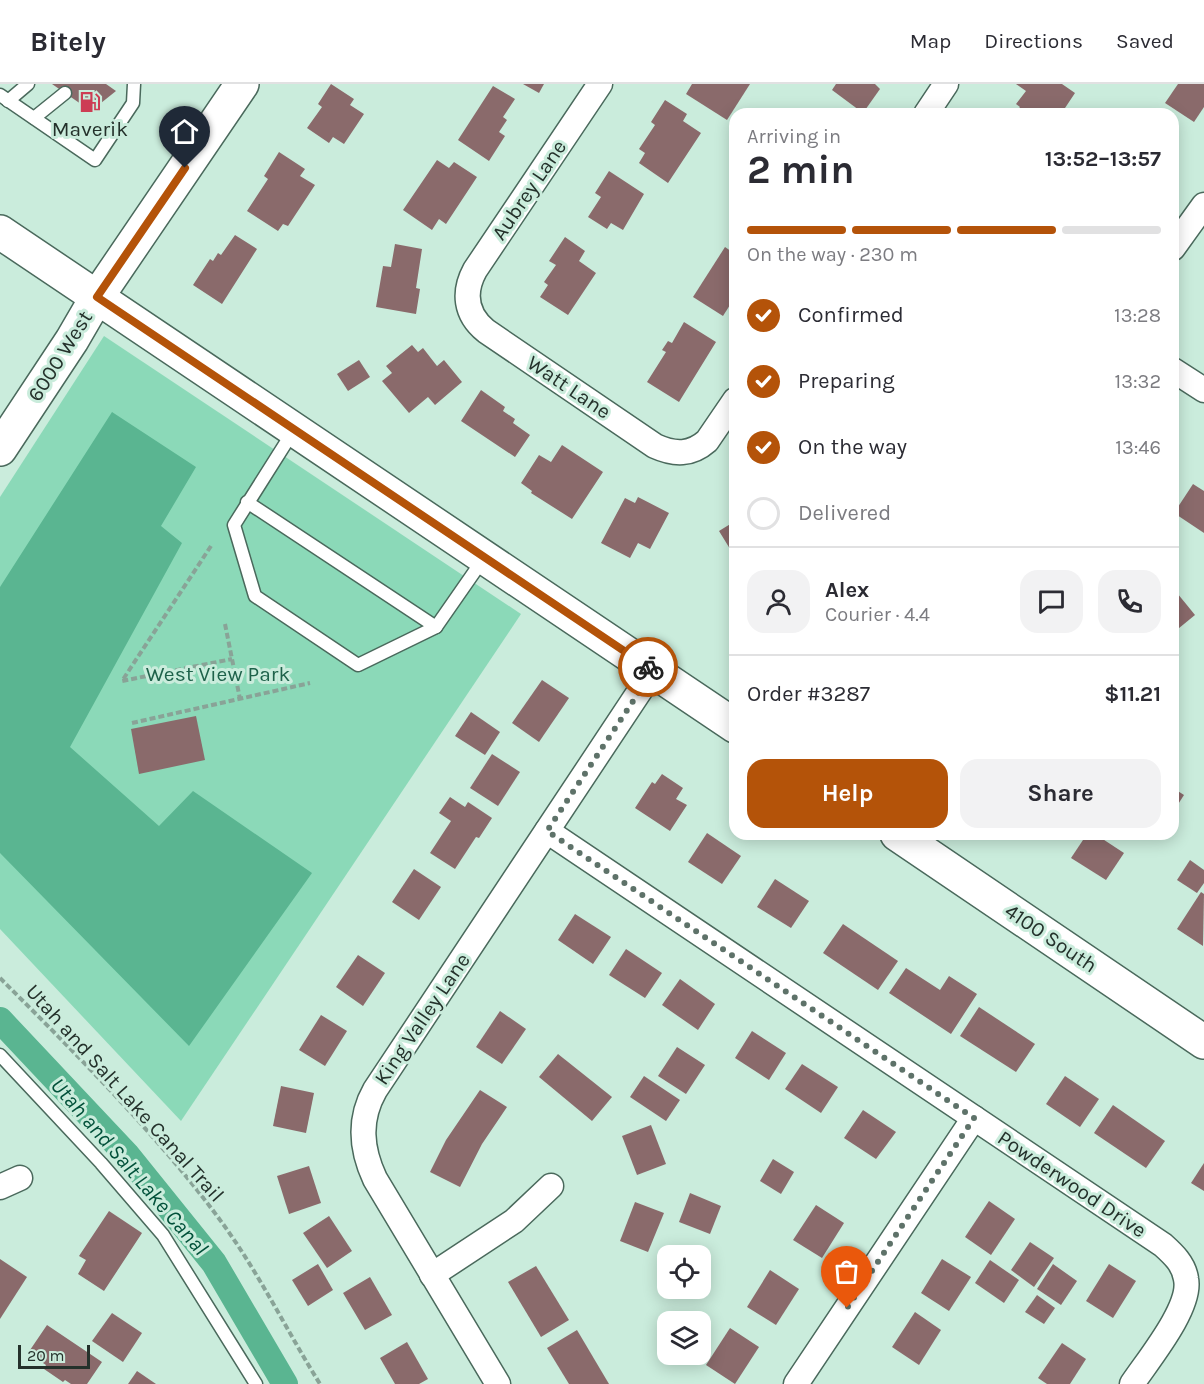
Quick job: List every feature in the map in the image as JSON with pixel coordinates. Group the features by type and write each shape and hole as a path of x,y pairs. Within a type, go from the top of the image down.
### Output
{"main road":[{"name":"6000 West","path":"0,449 72,340 97,297 242,84"},
{"path":"0,232 729,722"},
{"name":"4100 South","path":"906,840 1203,1040"}],"street":[{"name":"Aubrey Lane","path":"467,300 468,285 476,270 600,84"},
{"path":"930,108 946,84"},
{"path":"1179,240 1204,205"},
{"name":"Watt Lane","path":"467,300 473,318 479,325 655,446 672,452 695,450 707,441 729,409"},
{"path":"1179,374 1204,390"},
{"name":"King Valley Lane","path":"498,1384 368,1166 362,1138 365,1113 375,1090 653,671"},
{"name":"Powderwood Drive","path":"547,831 1163,1245 1183,1267 1187,1280 1186,1294 1182,1306 1132,1384"},
{"path":"796,1384 974,1118"},
{"path":"432,1275 514,1221 551,1186"}],"lane":[{"path":"28,84 4,98 95,160 133,103 134,84"},
{"path":"34,118 65,93"},
{"path":"295,430 234,525 255,596 357,665 436,627 484,557"},
{"path":"247,502 436,627"},
{"path":"0,1055 101,1163 163,1235 256,1384"}],"path":[{"path":"211,546 122,681 232,659"},
{"path":"225,624 240,699"},
{"path":"132,723 310,683"},
{"name":"Utah and Salt Lake Canal Trail","path":"0,978 72,1050 156,1143 223,1224 264,1287 320,1384"}],"green space":[{"name":"West View Park","path":"104,336 521,614 181,1121 0,929 0,497"}],"shaded area":[{"path":"112,412 196,467 161,526 182,543 70,747 159,826 193,791 312,873 189,1046 0,853 0,587"}],"building":[{"name":"Maverik","path":"52,84 106,84 116,91 91,111"},
{"path":"331,84 354,99 350,105 364,114 344,144 333,137 329,143 307,128 322,107 318,104"},
{"path":"523,84 544,84 539,93"},
{"path":"692,84 750,84 735,108 729,108 727,120 686,94"},
{"path":"836,84 875,84 880,89 867,108 856,108 832,90"},
{"path":"1016,84 1062,84 1075,93 1065,108 1019,108 1016,104 1026,91"},
{"path":"1178,84 1204,84 1204,107 1194,122 1179,112 1179,108 1173,108 1165,103"},
{"path":"493,86 515,99 503,117 507,120 499,132 505,136 489,161 458,140"},
{"path":"665,100 687,114 683,121 701,133 668,183 639,163 645,153 639,149 655,125 651,122"},
{"path":"279,152 305,169 300,176 315,185 288,226 283,224 278,231 247,211 268,179 264,176"},
{"path":"437,160 449,168 454,162 477,177 446,224 439,219 432,230 403,210"},
{"path":"609,171 644,194 623,230 611,223 607,229 588,217 601,197 595,193"},
{"path":"235,235 257,249 222,304 193,285 210,259 213,261 218,253 221,255"},
{"path":"565,237 585,251 579,261 596,273 568,315 540,297 548,285 544,282 556,265 549,261"},
{"path":"395,244 422,249 416,288 420,289 416,314 376,307 383,266 391,267"},
{"path":"725,247 729,250 729,306 723,316 693,297"},
{"path":"684,322 716,342 679,402 647,382 666,352 662,350 668,341 672,343"},
{"path":"412,345 418,352 423,348 437,366 444,360 462,382 435,405 428,397 409,413 382,381 392,373 386,366"},
{"path":"359,360 370,377 348,391 337,374"},
{"path":"481,390 505,407 503,411 515,419 513,423 530,435 515,457 461,421"},
{"path":"562,445 603,472 572,519 531,493 532,491 521,483 539,455 551,462"},
{"path":"1193,484 1204,491 1204,533 1179,516 1179,505"},
{"path":"638,497 669,513 650,549 638,543 630,558 601,543 625,498 635,503"},
{"path":"729,525 729,547 719,531"},
{"path":"1179,595 1195,615 1179,628"},
{"path":"542,680 569,698 539,742 512,723"},
{"path":"471,712 500,732 485,755 455,736"},
{"path":"196,716 205,760 139,774 131,729"},
{"path":"492,754 520,772 498,806 470,788"},
{"path":"662,774 683,788 676,799 687,805 670,831 635,808 652,782 655,784"},
{"path":"1179,792 1184,795 1179,803"},
{"path":"450,797 465,807 468,802 492,818 455,869 430,853 451,821 439,813"},
{"path":"707,833 741,856 722,884 688,862"},
{"path":"1083,840 1104,840 1124,853 1106,880 1071,858"},
{"path":"1190,860 1204,870 1204,883 1197,893 1177,880"},
{"path":"414,869 441,887 419,920 392,902"},
{"path":"775,879 809,901 791,928 757,907"},
{"path":"1201,892 1204,894 1203,946 1177,929"},
{"path":"575,914 611,937 593,964 558,940"},
{"path":"843,924 898,961 878,990 823,953"},
{"path":"626,949 662,973 645,998 609,975"},
{"path":"358,955 385,973 363,1006 336,987"},
{"path":"906,968 940,990 949,976 977,994 951,1034 889,993"},
{"path":"680,979 715,1004 698,1030 662,1005"},
{"path":"979,1007 1035,1044 1016,1072 960,1036"},
{"path":"500,1011 526,1029 502,1064 476,1047"},
{"path":"321,1015 347,1031 325,1066 299,1050"},
{"path":"752,1031 786,1053 769,1080 735,1058"},
{"path":"677,1047 705,1065 686,1094 658,1076"},
{"path":"558,1054 612,1097 592,1121 539,1077"},
{"path":"802,1064 838,1087 821,1113 785,1089"},
{"path":"644,1076 680,1100 666,1121 630,1097"},
{"path":"1065,1076 1099,1099 1080,1127 1046,1104"},
{"path":"281,1086 314,1093 306,1133 273,1126"},
{"path":"480,1090 507,1107 482,1144 460,1187 430,1172 446,1140"},
{"path":"1113,1105 1165,1141 1146,1168 1094,1133"},
{"path":"863,1110 896,1132 876,1159 844,1138"},
{"path":"651,1125 666,1164 637,1175 622,1136"},
{"path":"773,1159 794,1172 781,1194 760,1181"},
{"path":"1204,1163 1204,1191 1191,1183"},
{"path":"309,1166 321,1203 289,1214 277,1176"},
{"path":"690,1193 721,1206 710,1234 679,1222"},
{"path":"989,1201 1015,1219 991,1255 965,1237"},
{"path":"635,1202 664,1213 648,1252 620,1241"},
{"path":"816,1205 844,1223 822,1258 793,1240"},
{"path":"109,1211 142,1233 104,1291 78,1274 86,1260 79,1256"},
{"path":"329,1216 352,1251 327,1268 303,1233"},
{"path":"1030,1242 1054,1258 1034,1287 1011,1270"},
{"path":"0,1259 27,1277 0,1319"},
{"path":"942,1259 971,1277 949,1311 921,1293"},
{"path":"990,1260 1019,1280 1004,1303 975,1283"},
{"path":"318,1264 333,1290 308,1306 292,1280"},
{"path":"1053,1264 1077,1281 1061,1305 1037,1289"},
{"path":"1109,1264 1136,1281 1113,1318 1086,1301"},
{"path":"536,1266 569,1320 541,1337 508,1282"},
{"path":"770,1270 799,1289 776,1325 747,1307"},
{"path":"370,1277 392,1315 365,1330 343,1293"},
{"path":"1037,1295 1055,1308 1044,1324 1025,1312"},
{"path":"915,1312 941,1330 919,1365 892,1347"},
{"path":"112,1313 142,1333 123,1362 92,1341"},
{"path":"47,1325 102,1362 87,1384 71,1384 65,1380 63,1382 44,1369 46,1365 28,1353"},
{"path":"730,1328 759,1347 735,1384 706,1365 711,1365 711,1357"},
{"path":"577,1330 609,1384 569,1384 547,1348"},
{"path":"407,1342 428,1379 419,1384 395,1384 380,1358"},
{"path":"1062,1343 1086,1359 1070,1384 1047,1384 1038,1378"},
{"path":"137,1371 156,1384 128,1384"}],"waterway":[{"name":"Utah and Salt Lake Canal","path":"0,1020 127,1155 214,1263 285,1384"}],"way so far":[{"path":"648,667 653,671 547,831 974,1118 847,1308"}],"place":[{"name":"Maverik","path":"90,102"}],"route":[{"path":"185,168 97,297 648,667"}]}
